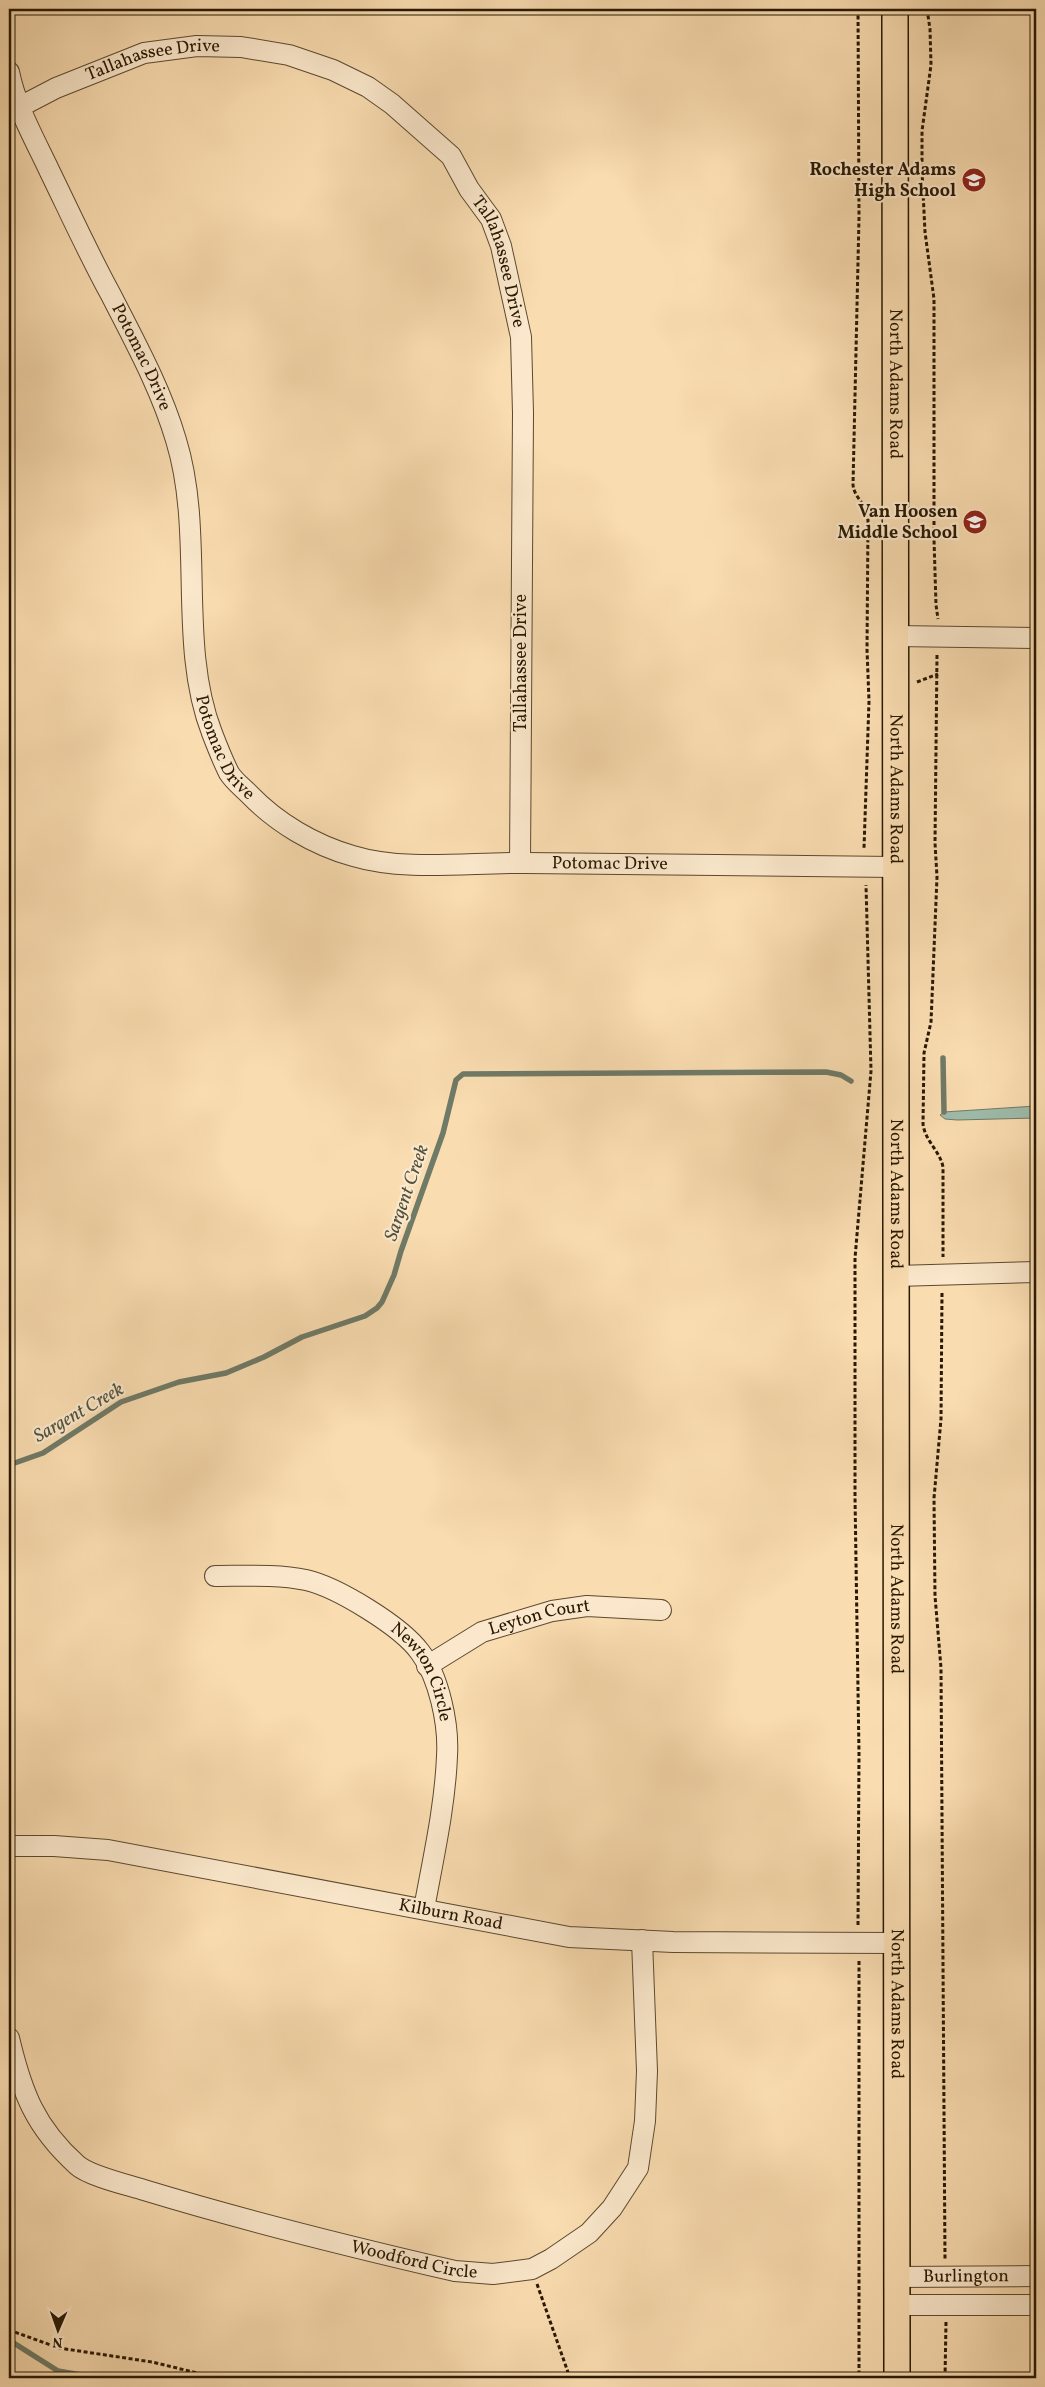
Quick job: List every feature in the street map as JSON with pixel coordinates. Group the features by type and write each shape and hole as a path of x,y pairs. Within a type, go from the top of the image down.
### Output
{"main road":[{"name":"North Adams Road","path":"895,9 894,867 897,2378"}],"street":[{"name":"Tallahassee Drive","path":"14,110 103,68 144,53 197,46 241,47 290,55 333,70 368,87 392,104 451,156 469,189 491,219 501,246 520,337 523,413 520,863"},
{"name":"Potomac Drive","path":"9,72 14,110 158,390 176,440 188,489 193,558 193,622 200,685 211,729 231,776 264,810 286,826 321,844 352,856 387,864 520,863 894,867"},
{"path":"895,636 1036,638"},
{"path":"896,1276 1036,1272"},
{"name":"Newton Circle","path":"215,1576 270,1576 307,1580 356,1601 390,1625 420,1651 439,1691 446,1724 447,1755 443,1800 424,1909"},
{"name":"Leyton Court","path":"427,1666 482,1632 552,1611 587,1606 661,1610"},
{"name":"Kilburn Road","path":"9,1846 54,1846 108,1850 569,1937 642,1940 895,1942"},
{"name":"Woodford Circle","path":"9,2038 27,2101 46,2131 79,2167 109,2179 182,2202 455,2271 493,2274 532,2268 557,2255 590,2233 612,2208 638,2168 645,2121 647,2071 642,1940"},
{"name":"Burlington","path":"896,2277 1036,2276"},
{"name":"Burlington","path":"896,2305 1036,2305"}],"path":[{"path":"858,9 859,217 853,485 856,494 867,509 868,521 867,648 869,702 864,847"},
{"path":"927,9 930,29 931,65 922,132 922,178 925,232 934,299 934,539 938,619"},
{"path":"937,657 935,843 937,877 931,1022 924,1053 923,1124 926,1135 939,1154 942,1168 943,1262"},
{"path":"918,681 938,674"},
{"path":"858,1927 859,1754 855,1497 855,1258 871,1071 866,893"},
{"path":"943,1290 941,1419 934,1510 934,1596 941,1668 946,2262"},
{"path":"859,1958 859,2378"},
{"path":"532,2268 570,2378"},
{"path":"945,2378 946,2316"},
{"path":"9,2330 59,2348 152,2362 218,2378"}],"shaded area":[{"path":"1036,1106 1036,1118 957,1120 945,1119 940,1115 944,1112"}],"waterway":[{"path":"943,1058 944,1112"},
{"name":"Sargent Creek","path":"9,1465 43,1453 121,1402 179,1382 226,1373 264,1357 302,1337 365,1316 377,1308 382,1302 394,1275 443,1133 456,1080 463,1074 826,1072 841,1075 851,1081"},
{"path":"9,2340 58,2371 98,2378"}],"place":[{"name":"Rochester Adams High School","path":"974,180"},
{"name":"Van Hoosen Middle School","path":"975,522"}]}
